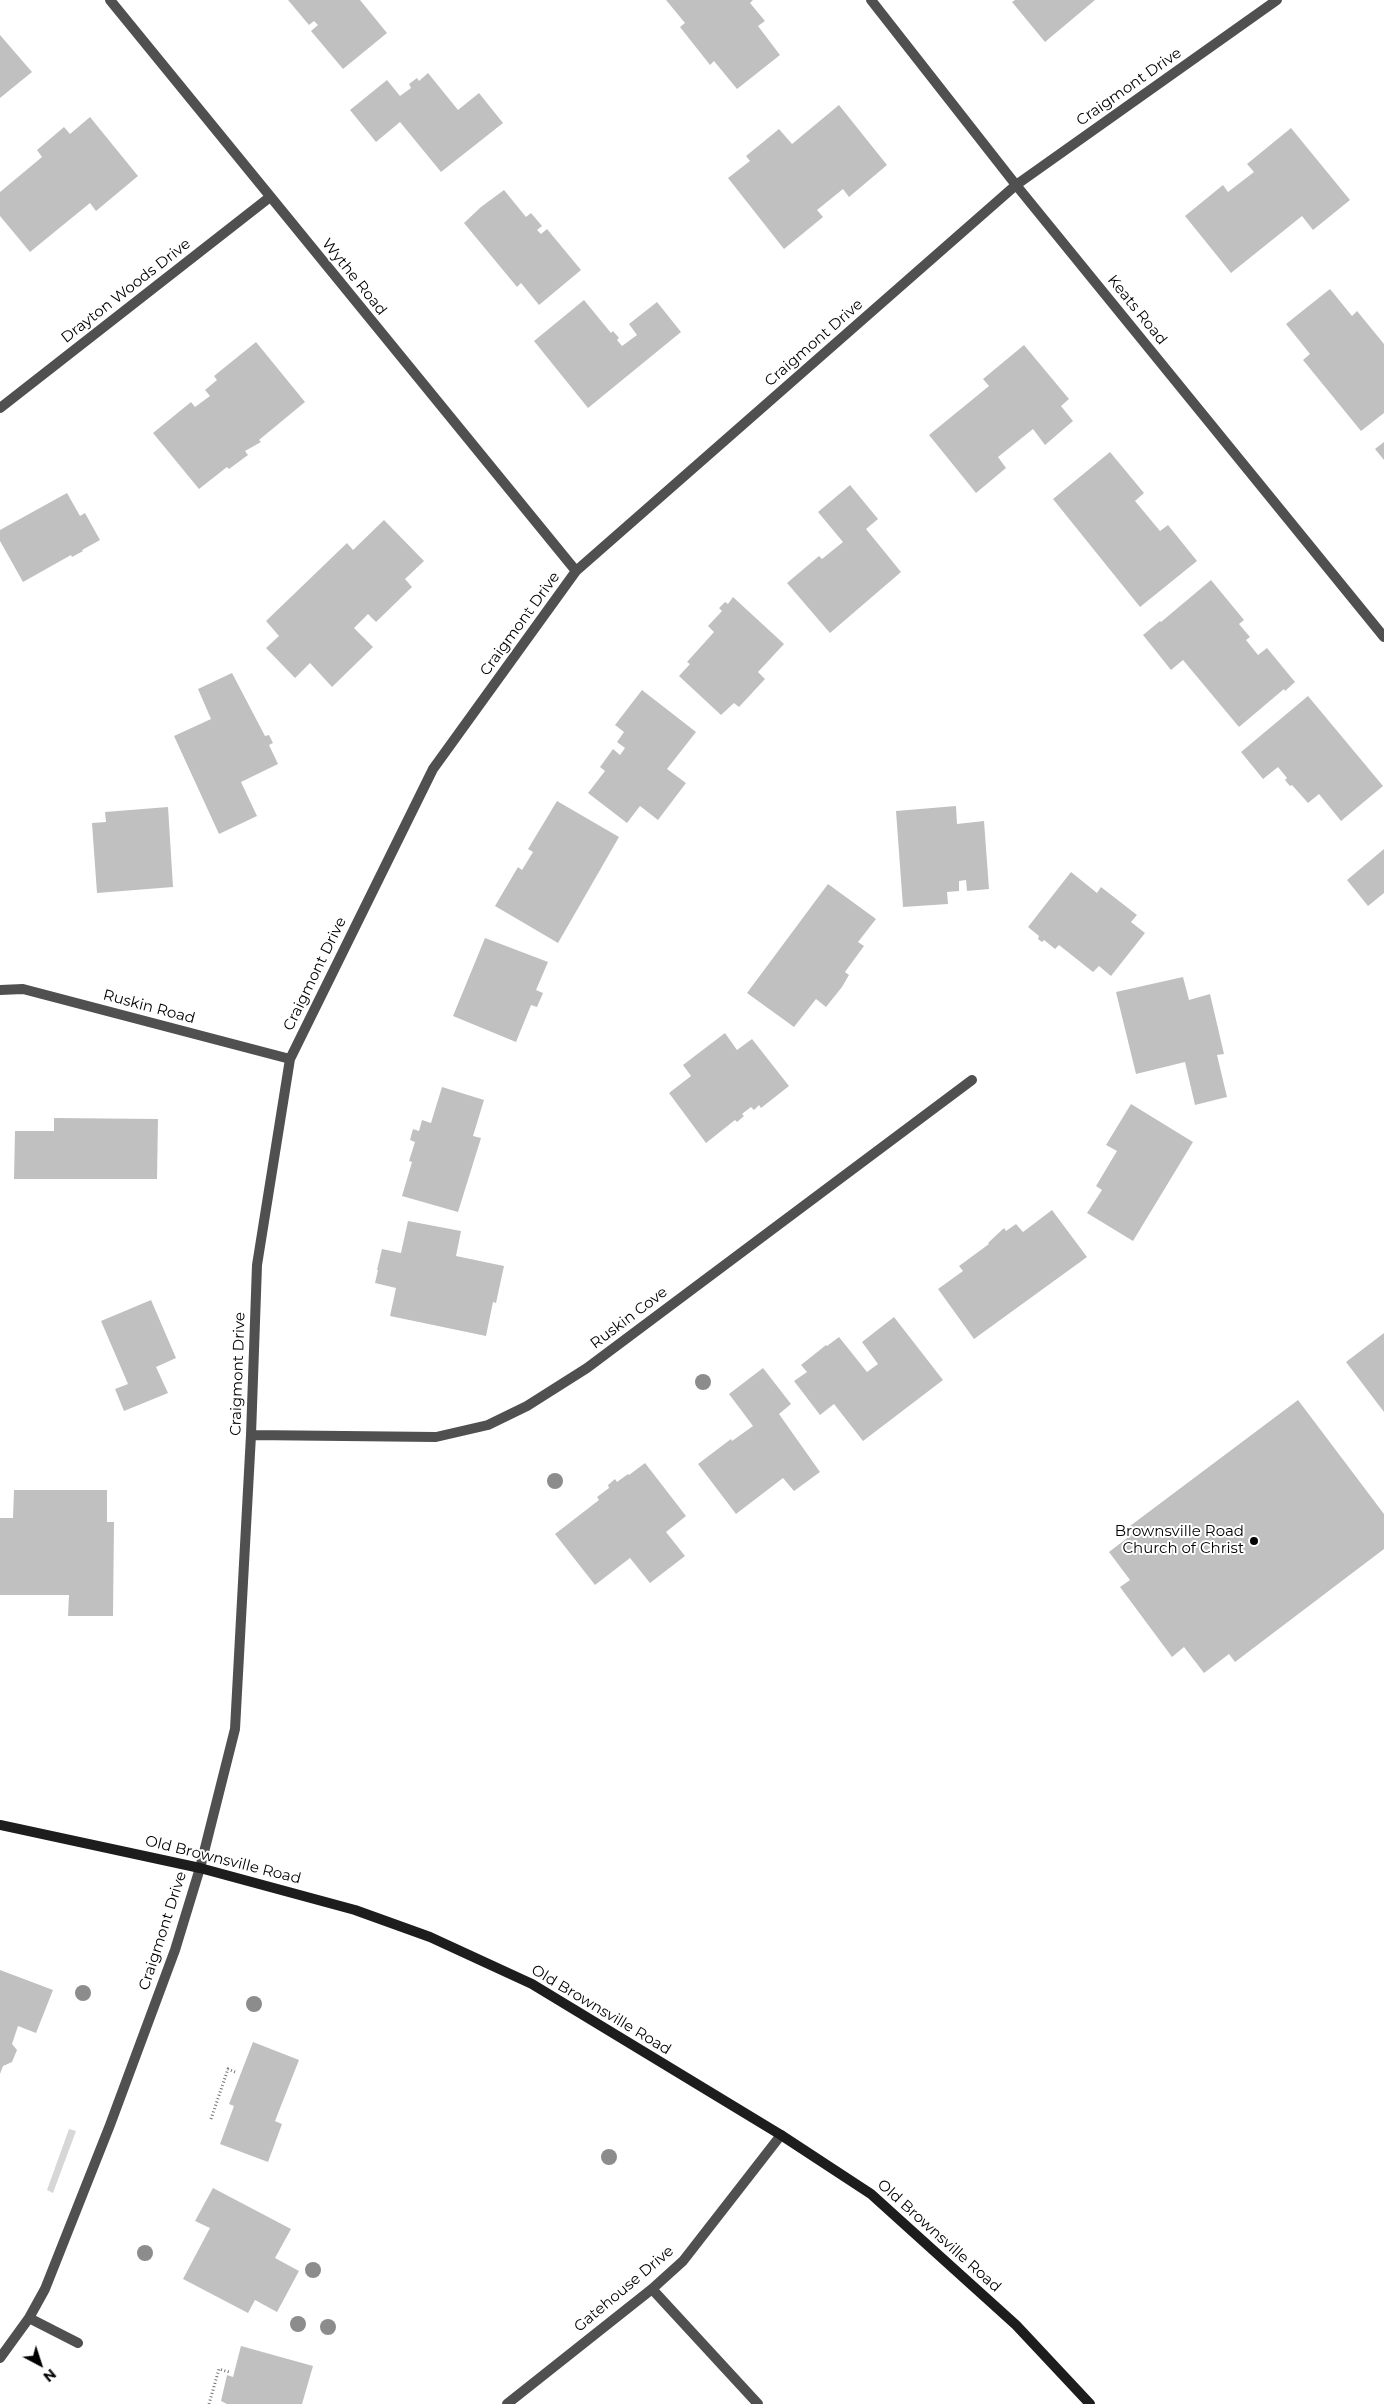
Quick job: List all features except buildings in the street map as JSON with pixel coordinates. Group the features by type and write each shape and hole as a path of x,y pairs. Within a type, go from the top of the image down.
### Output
{"main road":[{"name":"Old Brownsville Road","path":"0,1825 200,1868 356,1910 430,1937 532,1984 781,2135 871,2194 1016,2325 1090,2404"}],"street":[{"name":"Wythe Road","path":"110,0 576,571"},
{"name":"Keats Road","path":"871,0 1016,185 1384,636"},
{"name":"Craigmont Drive","path":"0,2358 29,2318 46,2289 175,1950 200,1868 235,1729 251,1435 257,1265 290,1059 433,769 576,571 1016,185 1277,0"},
{"name":"Drayton Woods Drive","path":"0,408 270,197"},
{"name":"Ruskin Road","path":"0,990 23,989 290,1059"},
{"name":"Ruskin Cove","path":"251,1435 436,1438 488,1425 504,1418 527,1406 625,1340 972,1080"},
{"name":"Gatehouse Drive","path":"507,2404 652,2289 683,2261 781,2135"},
{"path":"652,2289 758,2404"},
{"path":"29,2318 78,2343"}],"path":[{"path":"210,2119 228,2069 235,2072"},
{"path":"210,2404 218,2369 229,2372"}],"shaded area":[{"path":"69,2129 76,2131 53,2193 47,2190"}],"place":[{"name":"Brownsville Road Church of Christ","path":"1254,1541"}]}
